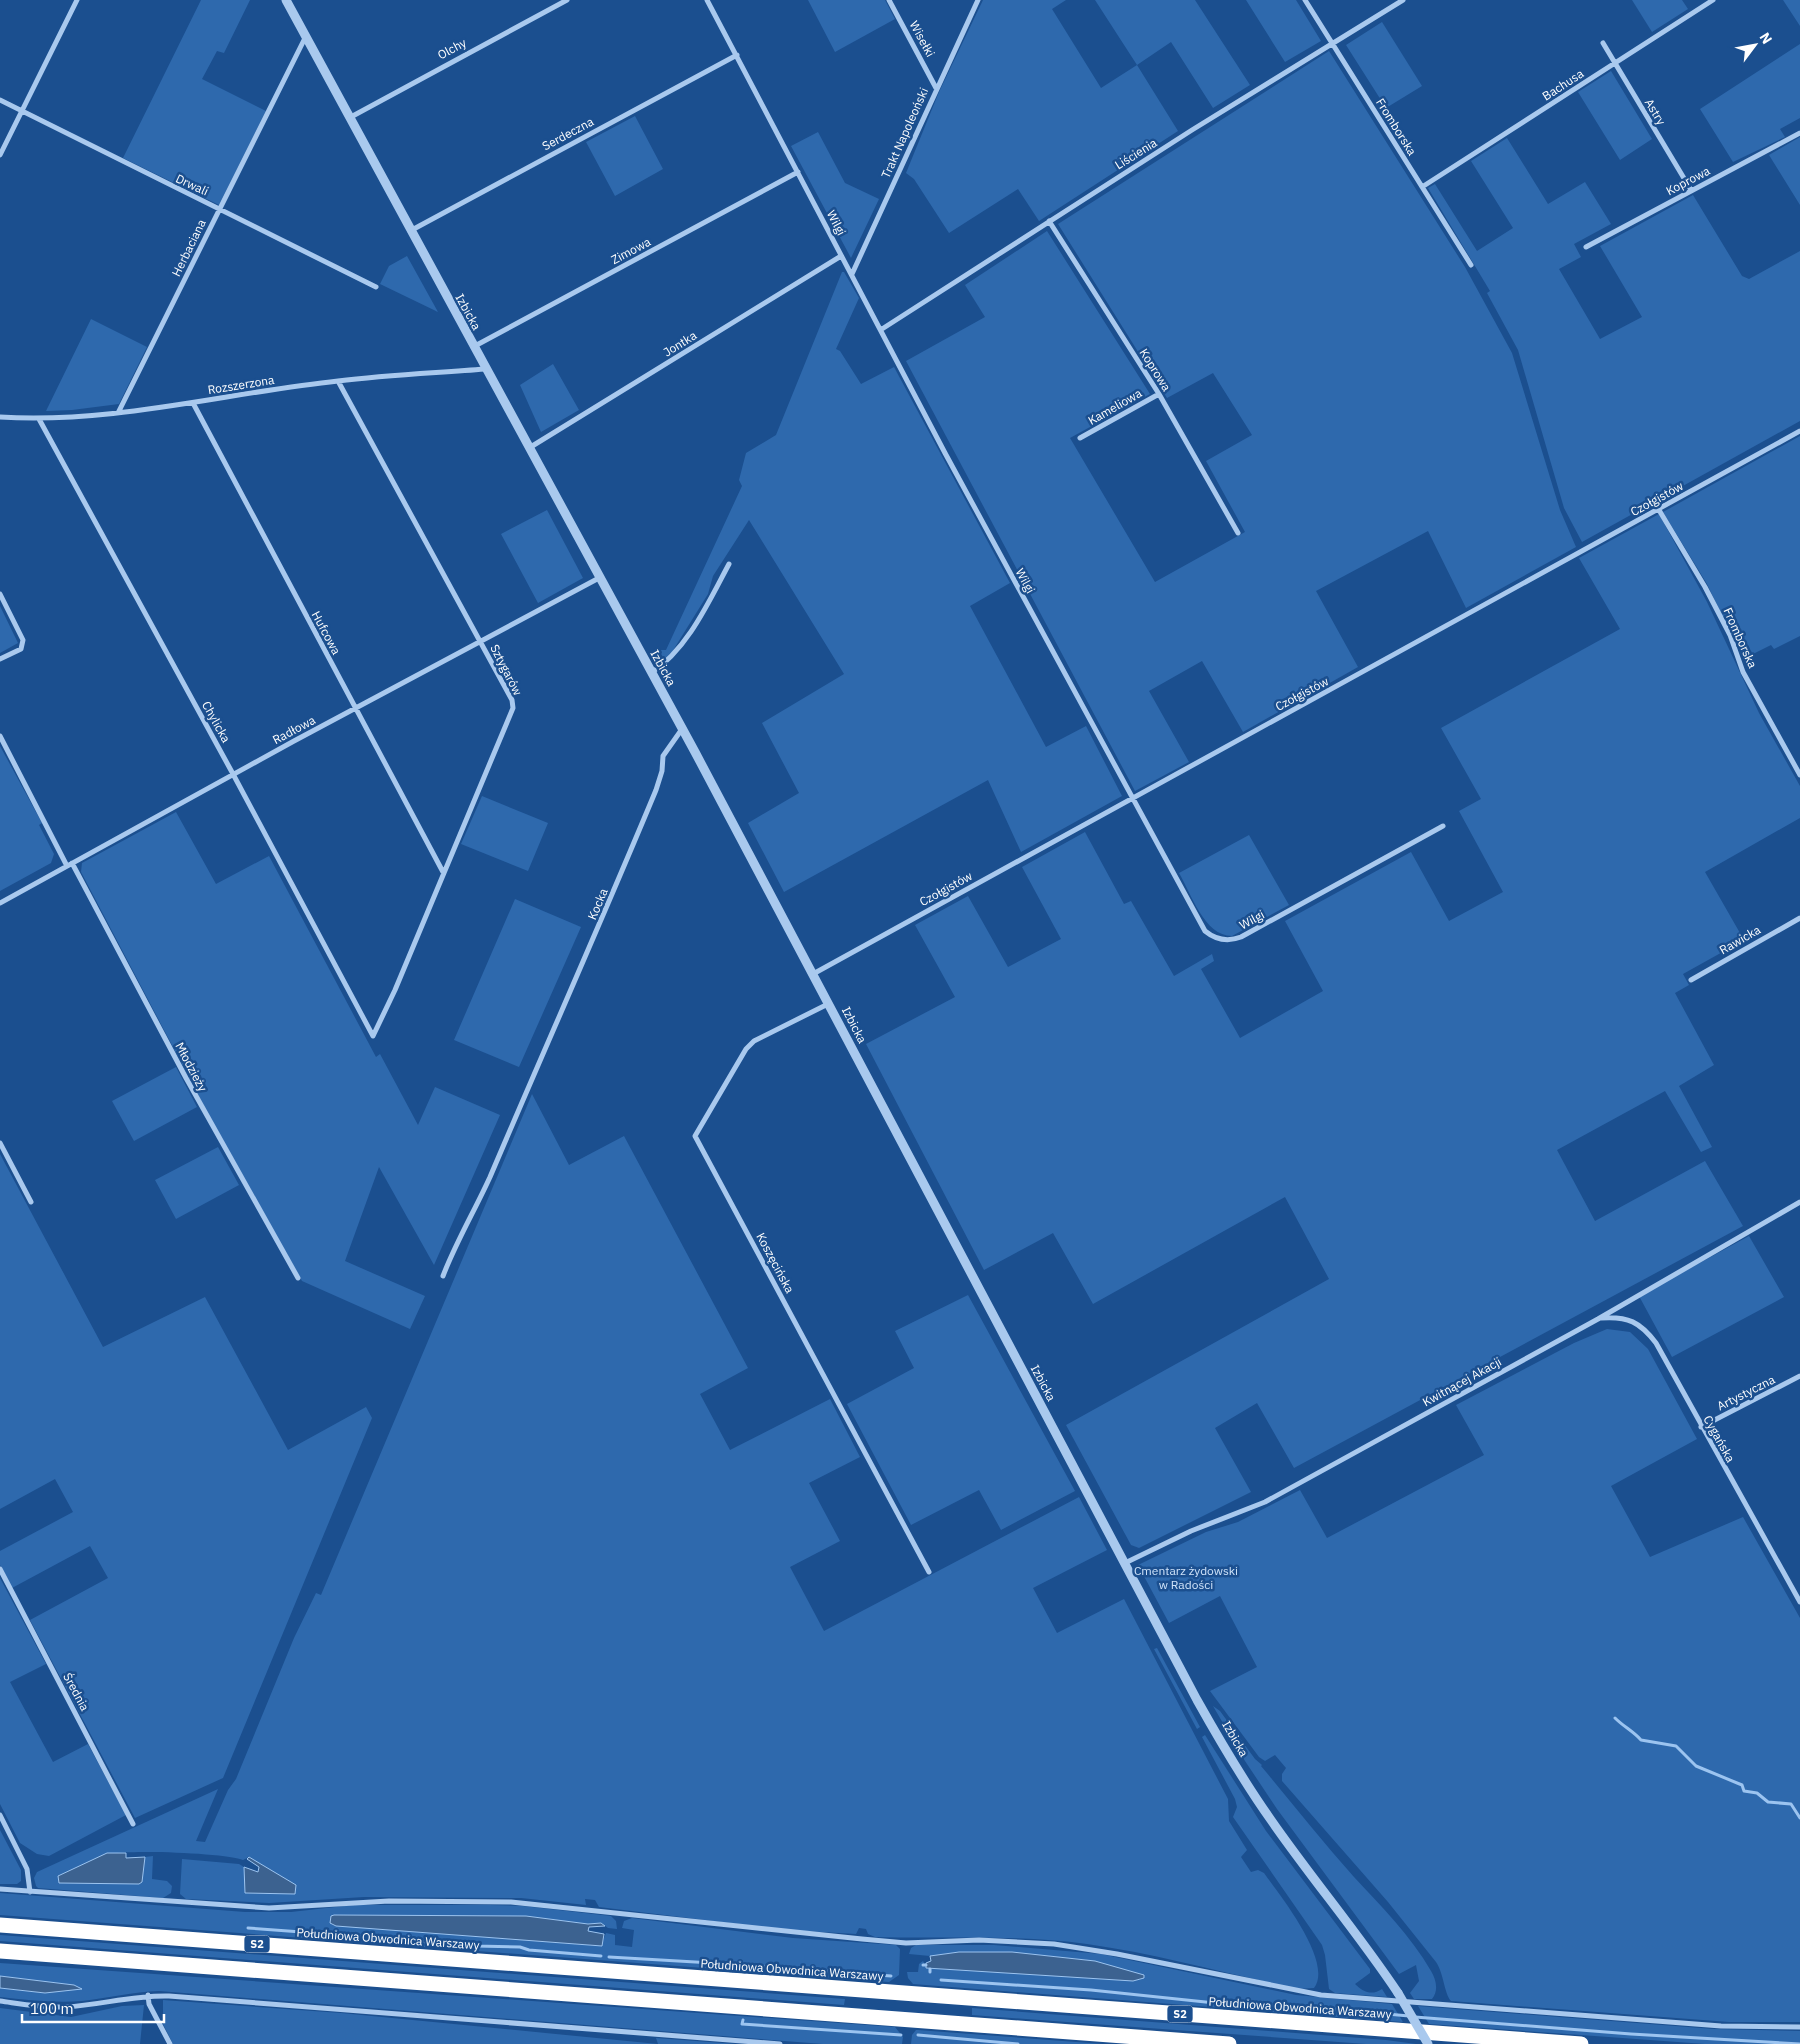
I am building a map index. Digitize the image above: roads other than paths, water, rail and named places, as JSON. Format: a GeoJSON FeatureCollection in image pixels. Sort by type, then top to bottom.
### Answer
{"type":"FeatureCollection","features":[{"type":"Feature","properties":{"kind":"highway","name":"Południowa Obwodnica Warszawy"},"geometry":{"type":"LineString","coordinates":[[0,1925],[1582,2044]]}},
{"type":"Feature","properties":{"kind":"highway","name":"S2"},"geometry":{"type":"LineString","coordinates":[[0,1951],[1229,2044]]}},
{"type":"Feature","properties":{"kind":"street"},"geometry":{"type":"LineString","coordinates":[[0,156],[77,0]]}},
{"type":"Feature","properties":{"kind":"street","name":"Izbicka"},"geometry":{"type":"LineString","coordinates":[[286,0],[409,231],[682,729],[1232,1761],[1270,1819],[1363,1941],[1398,1993],[1428,2044]]}},
{"type":"Feature","properties":{"kind":"street","name":"Olchy"},"geometry":{"type":"LineString","coordinates":[[348,118],[567,0]]}},
{"type":"Feature","properties":{"kind":"street","name":"Wilgi"},"geometry":{"type":"LineString","coordinates":[[707,0],[841,256],[882,329],[945,453],[1131,797],[1206,930],[1215,938],[1227,940],[1242,937],[1316,898],[1443,826]]}},
{"type":"Feature","properties":{"kind":"street","name":"Wisełki"},"geometry":{"type":"LineString","coordinates":[[889,0],[936,88]]}},
{"type":"Feature","properties":{"kind":"street","name":"Trakt Napoleoński"},"geometry":{"type":"LineString","coordinates":[[852,274],[978,0]]}},
{"type":"Feature","properties":{"kind":"street","name":"Fromborska"},"geometry":{"type":"LineString","coordinates":[[1305,0],[1471,265]]}},
{"type":"Feature","properties":{"kind":"street","name":"Liścienia"},"geometry":{"type":"LineString","coordinates":[[882,329],[1049,221],[1403,0]]}},
{"type":"Feature","properties":{"kind":"street","name":"Bachusa"},"geometry":{"type":"LineString","coordinates":[[1422,187],[1714,0]]}},
{"type":"Feature","properties":{"kind":"street","name":"Herbaciana"},"geometry":{"type":"LineString","coordinates":[[118,413],[305,38]]}},
{"type":"Feature","properties":{"kind":"street","name":"Astry"},"geometry":{"type":"LineString","coordinates":[[1603,43],[1691,190]]}},
{"type":"Feature","properties":{"kind":"street","name":"Serdeczna"},"geometry":{"type":"LineString","coordinates":[[409,231],[737,55]]}},
{"type":"Feature","properties":{"kind":"street","name":"Drwali"},"geometry":{"type":"LineString","coordinates":[[0,100],[376,287]]}},
{"type":"Feature","properties":{"kind":"street","name":"Koprowa"},"geometry":{"type":"LineString","coordinates":[[1586,247],[1800,133]]}},
{"type":"Feature","properties":{"kind":"street","name":"Zimowa"},"geometry":{"type":"LineString","coordinates":[[473,347],[798,172]]}},
{"type":"Feature","properties":{"kind":"street","name":"Koprowa"},"geometry":{"type":"LineString","coordinates":[[1049,221],[1159,394],[1238,533]]}},
{"type":"Feature","properties":{"kind":"street","name":"Jontka"},"geometry":{"type":"LineString","coordinates":[[529,448],[841,256]]}},
{"type":"Feature","properties":{"kind":"street","name":"Rozszerzona"},"geometry":{"type":"LineString","coordinates":[[0,417],[39,419],[118,413],[338,381],[485,369]]}},
{"type":"Feature","properties":{"kind":"street","name":"Sztygarów"},"geometry":{"type":"LineString","coordinates":[[338,381],[481,642],[512,700],[513,708],[395,990],[372,1036]]}},
{"type":"Feature","properties":{"kind":"street","name":"Kameliowa"},"geometry":{"type":"LineString","coordinates":[[1080,438],[1159,394]]}},
{"type":"Feature","properties":{"kind":"street","name":"Hufcowa"},"geometry":{"type":"LineString","coordinates":[[193,403],[443,872]]}},
{"type":"Feature","properties":{"kind":"street","name":"Chylicka"},"geometry":{"type":"LineString","coordinates":[[39,419],[233,774],[372,1036]]}},
{"type":"Feature","properties":{"kind":"street","name":"Czołgistów"},"geometry":{"type":"LineString","coordinates":[[813,974],[1131,797],[1800,431]]}},
{"type":"Feature","properties":{"kind":"street","name":"Fromborska"},"geometry":{"type":"LineString","coordinates":[[1658,510],[1705,587],[1730,635],[1743,672],[1800,775]]}},
{"type":"Feature","properties":{"kind":"street"},"geometry":{"type":"LineString","coordinates":[[651,673],[661,666],[682,644],[729,564]]}},
{"type":"Feature","properties":{"kind":"street","name":"Radłowa"},"geometry":{"type":"LineString","coordinates":[[0,903],[233,774],[599,578]]}},
{"type":"Feature","properties":{"kind":"street"},"geometry":{"type":"LineString","coordinates":[[0,594],[23,640],[20,649],[0,659]]}},
{"type":"Feature","properties":{"kind":"street","name":"Kocka"},"geometry":{"type":"LineString","coordinates":[[443,1276],[450,1256],[477,1206],[586,959],[656,790],[662,771],[663,756],[682,729]]}},
{"type":"Feature","properties":{"kind":"street","name":"Młodzieży"},"geometry":{"type":"LineString","coordinates":[[0,736],[200,1104],[298,1278]]}},
{"type":"Feature","properties":{"kind":"street","name":"Rawicka"},"geometry":{"type":"LineString","coordinates":[[1691,980],[1800,918]]}},
{"type":"Feature","properties":{"kind":"street","name":"Koszęcińska"},"geometry":{"type":"LineString","coordinates":[[828,1004],[754,1041],[746,1049],[695,1136],[929,1572]]}},
{"type":"Feature","properties":{"kind":"street"},"geometry":{"type":"LineString","coordinates":[[0,1143],[31,1202]]}},
{"type":"Feature","properties":{"kind":"street","name":"Kwitnącej Akacji"},"geometry":{"type":"LineString","coordinates":[[1125,1563],[1191,1531],[1265,1502],[1598,1319],[1800,1202]]}},
{"type":"Feature","properties":{"kind":"street","name":"Cygańska"},"geometry":{"type":"LineString","coordinates":[[1598,1319],[1617,1317],[1631,1321],[1645,1329],[1656,1343],[1800,1602]]}},
{"type":"Feature","properties":{"kind":"street","name":"Artystyczna"},"geometry":{"type":"LineString","coordinates":[[1701,1427],[1800,1376]]}},
{"type":"Feature","properties":{"kind":"street","name":"Średnia"},"geometry":{"type":"LineString","coordinates":[[0,1569],[134,1824]]}},
{"type":"Feature","properties":{"kind":"street"},"geometry":{"type":"LineString","coordinates":[[0,1815],[27,1869],[30,1892]]}},
{"type":"Feature","properties":{"kind":"street"},"geometry":{"type":"LineString","coordinates":[[0,1889],[269,1908],[389,1901],[511,1902],[906,1943],[979,1940],[1054,1944],[1117,1954],[1322,1995],[1721,2026],[1800,2027]]}},
{"type":"Feature","properties":{"kind":"street"},"geometry":{"type":"LineString","coordinates":[[148,1995],[149,2004],[170,2044]]}},
{"type":"Feature","properties":{"kind":"street"},"geometry":{"type":"LineString","coordinates":[[0,2001],[40,2007],[66,2007],[148,1995],[780,2044]]}},
{"type":"Feature","properties":{"kind":"waterway"},"geometry":{"type":"LineString","coordinates":[[1615,1718],[1641,1740],[1676,1746],[1696,1766],[1742,1785],[1744,1791],[1757,1793],[1768,1802],[1791,1804],[1800,1818]]}},
{"type":"Feature","properties":{"kind":"waterway"},"geometry":{"type":"LineString","coordinates":[[248,1928],[315,1933],[315,1931]]}},
{"type":"Feature","properties":{"kind":"waterway"},"geometry":{"type":"LineString","coordinates":[[315,1933],[475,1946],[520,1947],[529,1950],[601,1956]]}},
{"type":"Feature","properties":{"kind":"waterway"},"geometry":{"type":"LineString","coordinates":[[609,1957],[747,1965],[747,1969]]}},
{"type":"Feature","properties":{"kind":"waterway"},"geometry":{"type":"LineString","coordinates":[[747,1965],[891,1976]]}},
{"type":"Feature","properties":{"kind":"waterway"},"geometry":{"type":"LineString","coordinates":[[941,1980],[1091,1990],[1215,2003],[1332,2009],[1409,2016]]}},
{"type":"Feature","properties":{"kind":"waterway"},"geometry":{"type":"LineString","coordinates":[[1415,2017],[1631,2034],[1800,2044]]}},
{"type":"Feature","properties":{"kind":"waterway"},"geometry":{"type":"LineString","coordinates":[[743,2020],[742,2024],[901,2035]]}},
{"type":"Feature","properties":{"kind":"waterway"},"geometry":{"type":"LineString","coordinates":[[918,2035],[1018,2044]]}},
{"type":"Feature","properties":{"kind":"park label","name":"Cmentarz żydowski w Radości"},"geometry":{"type":"Point","coordinates":[1186,1578]}}]}
